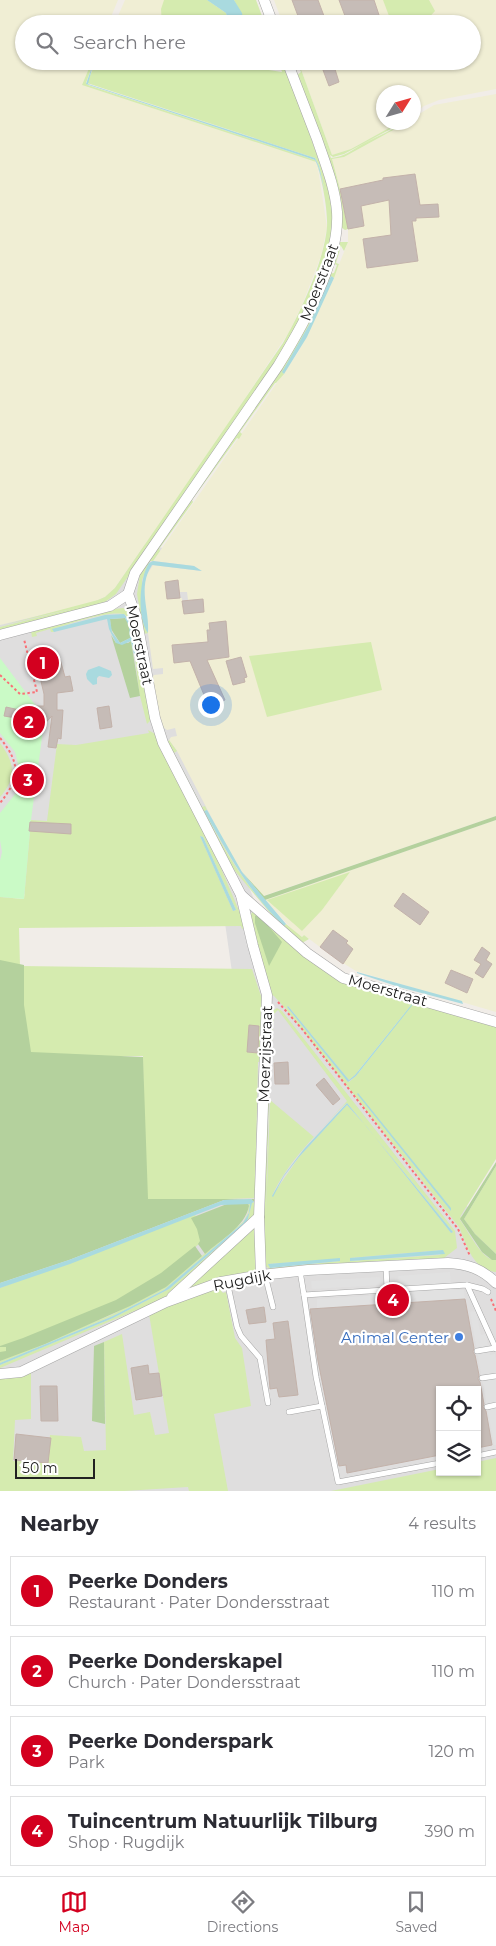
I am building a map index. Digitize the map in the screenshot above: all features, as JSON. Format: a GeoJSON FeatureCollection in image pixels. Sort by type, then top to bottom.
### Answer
{"type":"FeatureCollection","features":[{"type":"Feature","properties":{"kind":"street"},"geometry":{"type":"LineString","coordinates":[[264,0],[270,15]]}},
{"type":"Feature","properties":{"kind":"street","name":"Moerstraat"},"geometry":{"type":"LineString","coordinates":[[290,70],[331,179],[337,212],[337,228],[333,250],[319,288],[295,338],[139,567],[128,594],[136,616],[154,710],[163,743],[241,895],[307,953],[344,978],[496,1022]]}},
{"type":"Feature","properties":{"kind":"street"},"geometry":{"type":"LineString","coordinates":[[0,635],[110,606],[128,594]]}},
{"type":"Feature","properties":{"kind":"street","name":"Moerzijstraat"},"geometry":{"type":"LineString","coordinates":[[241,895],[252,946],[267,995],[259,1217],[263,1275]]}},
{"type":"Feature","properties":{"kind":"street"},"geometry":{"type":"LineString","coordinates":[[166,1302],[259,1217]]}},
{"type":"Feature","properties":{"kind":"street","name":"Rugdijk"},"geometry":{"type":"LineString","coordinates":[[0,1374],[21,1372],[166,1302],[227,1281],[300,1270],[463,1263],[477,1268],[496,1282]]}},
{"type":"Feature","properties":{"kind":"lane"},"geometry":{"type":"LineString","coordinates":[[386,1265],[387,1289]]}},
{"type":"Feature","properties":{"kind":"lane"},"geometry":{"type":"LineString","coordinates":[[300,1270],[316,1377],[338,1482],[436,1464]]}},
{"type":"Feature","properties":{"kind":"lane"},"geometry":{"type":"LineString","coordinates":[[263,1275],[273,1307]]}},
{"type":"Feature","properties":{"kind":"lane"},"geometry":{"type":"LineString","coordinates":[[227,1281],[237,1327],[241,1336],[260,1358],[268,1403]]}},
{"type":"Feature","properties":{"kind":"lane"},"geometry":{"type":"LineString","coordinates":[[304,1295],[467,1285],[483,1288],[488,1292]]}},
{"type":"Feature","properties":{"kind":"lane"},"geometry":{"type":"LineString","coordinates":[[467,1285],[496,1348],[477,1351]]}},
{"type":"Feature","properties":{"kind":"lane"},"geometry":{"type":"LineString","coordinates":[[482,1378],[496,1376]]}},
{"type":"Feature","properties":{"kind":"lane"},"geometry":{"type":"LineString","coordinates":[[487,1407],[496,1405]]}},
{"type":"Feature","properties":{"kind":"lane"},"geometry":{"type":"LineString","coordinates":[[289,1412],[322,1406]]}},
{"type":"Feature","properties":{"kind":"lane"},"geometry":{"type":"LineString","coordinates":[[481,1455],[496,1452]]}},
{"type":"Feature","properties":{"kind":"path"},"geometry":{"type":"LineString","coordinates":[[0,675],[20,694],[37,692],[22,630]]}},
{"type":"Feature","properties":{"kind":"path"},"geometry":{"type":"LineString","coordinates":[[0,738],[11,753],[16,775],[12,788],[0,803]]}},
{"type":"Feature","properties":{"kind":"path"},"geometry":{"type":"LineString","coordinates":[[267,995],[279,1003],[298,1023],[458,1229],[477,1268]]}},
{"type":"Feature","properties":{"kind":"path"},"geometry":{"type":"LineString","coordinates":[[488,1292],[496,1311]]}},
{"type":"Feature","properties":{"kind":"shaded area"},"geometry":{"type":"Polygon","coordinates":[[[0,0],[118,0],[112,15],[15,15],[15,70],[88,70],[82,85],[316,162],[327,227],[321,256],[302,305],[289,332],[115,588],[105,597],[91,603],[0,625],[0,0]]]}},
{"type":"Feature","properties":{"kind":"shaded area"},"geometry":{"type":"Polygon","coordinates":[[[125,0],[255,0],[261,15],[118,15],[125,0]]]}},
{"type":"Feature","properties":{"kind":"shaded area"},"geometry":{"type":"Polygon","coordinates":[[[274,0],[292,0],[298,15],[280,15],[274,0]]]}},
{"type":"Feature","properties":{"kind":"shaded area"},"geometry":{"type":"Polygon","coordinates":[[[318,0],[496,0],[496,89],[439,100],[421,108],[421,85],[376,85],[376,130],[385,130],[351,149],[332,155],[301,70],[481,70],[481,15],[379,15],[376,7],[355,15],[312,15],[318,0]]]}},
{"type":"Feature","properties":{"kind":"shaded area"},"geometry":{"type":"Polygon","coordinates":[[[496,94],[496,816],[263,896],[242,872],[232,857],[177,751],[169,740],[171,737],[177,736],[175,728],[167,730],[163,727],[158,712],[152,678],[154,675],[163,674],[163,668],[153,669],[144,604],[146,576],[153,565],[201,571],[194,566],[153,561],[299,351],[334,277],[348,242],[348,229],[364,226],[361,206],[384,201],[354,186],[340,189],[332,159],[344,157],[393,130],[421,130],[421,113],[434,105],[496,94]],[[415,174],[383,178],[386,196],[418,191],[415,174]],[[438,204],[390,210],[416,218],[438,217],[438,204]],[[414,233],[363,239],[367,268],[418,261],[414,233]],[[178,581],[166,582],[167,599],[182,598],[184,614],[204,611],[203,599],[188,600],[187,592],[179,592],[178,581]],[[225,621],[209,623],[210,630],[207,630],[208,640],[211,641],[172,646],[174,663],[213,659],[213,656],[229,654],[225,621]],[[241,657],[226,661],[233,685],[245,682],[244,678],[247,677],[241,657]]]}},
{"type":"Feature","properties":{"kind":"shaded area"},"geometry":{"type":"Polygon","coordinates":[[[139,542],[249,570],[270,724],[191,743],[288,984],[496,1242],[496,1459],[481,1462],[481,1386],[436,1386],[436,1472],[351,1491],[0,1491],[0,1274],[232,972],[225,923],[83,873],[0,903],[0,614],[139,542]]]}},
{"type":"Feature","properties":{"kind":"shaded area"},"geometry":{"type":"Polygon","coordinates":[[[496,820],[496,1012],[356,971],[343,963],[353,949],[346,943],[348,941],[333,930],[320,947],[291,928],[265,900],[496,820]],[[404,893],[394,906],[419,925],[429,912],[404,893]],[[451,970],[445,983],[467,993],[472,979],[451,970]]]}},
{"type":"Feature","properties":{"kind":"shaded area"},"geometry":{"type":"Polygon","coordinates":[[[450,1272],[451,1290],[464,1290],[465,1299],[417,1302],[416,1298],[401,1301],[398,1276],[450,1272]]]}},
{"type":"Feature","properties":{"kind":"shaded area"},"geometry":{"type":"Polygon","coordinates":[[[380,1277],[381,1285],[312,1289],[311,1281],[380,1277]]]}},
{"type":"Feature","properties":{"kind":"shaded area"},"geometry":{"type":"Polygon","coordinates":[[[379,1295],[380,1302],[371,1305],[317,1308],[317,1299],[379,1295]]]}},
{"type":"Feature","properties":{"kind":"shaded area"},"geometry":{"type":"Polygon","coordinates":[[[476,1311],[481,1335],[486,1334],[490,1355],[495,1354],[496,1359],[496,1445],[494,1445],[470,1312],[476,1311]]]}},
{"type":"Feature","properties":{"kind":"green space"},"geometry":{"type":"Polygon","coordinates":[[[164,0],[207,0],[227,15],[161,15],[164,0]]]}},
{"type":"Feature","properties":{"kind":"green space"},"geometry":{"type":"Polygon","coordinates":[[[234,0],[256,0],[262,15],[242,15],[234,0]]]}},
{"type":"Feature","properties":{"kind":"green space"},"geometry":{"type":"Polygon","coordinates":[[[383,0],[429,0],[435,11],[431,15],[389,15],[383,0]]]}},
{"type":"Feature","properties":{"kind":"green space"},"geometry":{"type":"Polygon","coordinates":[[[88,70],[91,70],[86,83],[88,85],[315,160],[316,162],[82,85],[88,70]]]}},
{"type":"Feature","properties":{"kind":"green space"},"geometry":{"type":"Polygon","coordinates":[[[92,70],[269,70],[282,72],[281,70],[287,70],[332,198],[333,234],[317,285],[286,347],[116,594],[105,602],[0,630],[0,627],[88,605],[0,626],[98,600],[105,597],[115,588],[283,343],[297,317],[321,256],[327,227],[327,212],[316,162],[325,192],[319,166],[315,158],[87,83],[92,70]]]}},
{"type":"Feature","properties":{"kind":"green space"},"geometry":{"type":"Polygon","coordinates":[[[301,70],[332,155],[351,149],[385,130],[389,130],[344,154],[333,157],[330,155],[319,126],[331,158],[344,155],[393,130],[344,157],[332,159],[348,229],[345,230],[341,227],[297,75],[301,70]]]}},
{"type":"Feature","properties":{"kind":"green space"},"geometry":{"type":"Polygon","coordinates":[[[339,242],[348,242],[344,251],[341,246],[336,263],[339,264],[334,278],[331,276],[284,374],[275,383],[240,432],[242,434],[239,439],[237,438],[192,500],[193,502],[159,549],[160,551],[153,561],[150,561],[142,580],[148,633],[144,634],[137,594],[140,574],[254,407],[328,274],[334,273],[337,265],[332,263],[339,242]]]}},
{"type":"Feature","properties":{"kind":"green space"},"geometry":{"type":"Polygon","coordinates":[[[123,608],[131,611],[151,720],[147,724],[139,692],[131,623],[126,615],[107,614],[98,616],[53,629],[54,632],[51,632],[50,629],[36,633],[37,636],[32,637],[31,631],[123,608]]]}},
{"type":"Feature","properties":{"kind":"green space"},"geometry":{"type":"Polygon","coordinates":[[[125,618],[130,626],[130,638],[120,643],[111,629],[110,619],[125,618]]]}},
{"type":"Feature","properties":{"kind":"green space"},"geometry":{"type":"Polygon","coordinates":[[[111,635],[116,643],[128,643],[131,641],[140,696],[130,698],[111,635]]]}},
{"type":"Feature","properties":{"kind":"green space"},"geometry":{"type":"Polygon","coordinates":[[[371,642],[382,690],[267,717],[249,656],[371,642]]]}},
{"type":"Feature","properties":{"kind":"green space"},"geometry":{"type":"Polygon","coordinates":[[[0,658],[45,715],[31,820],[24,899],[0,897],[0,861],[2,852],[0,813],[16,793],[21,776],[15,752],[0,733],[0,658]]]}},
{"type":"Feature","properties":{"kind":"green space"},"geometry":{"type":"Polygon","coordinates":[[[148,730],[157,735],[220,866],[243,920],[262,989],[265,1010],[258,1203],[254,1215],[246,1226],[165,1298],[0,1368],[0,1365],[113,1318],[169,1289],[247,1222],[252,1203],[247,1218],[243,1223],[164,1290],[113,1316],[0,1363],[0,1361],[111,1315],[162,1289],[244,1221],[248,1213],[249,1204],[254,1202],[255,1198],[144,1202],[143,1056],[23,1056],[20,966],[0,962],[0,897],[24,899],[31,820],[47,821],[57,744],[76,745],[149,733],[148,730]],[[200,836],[233,911],[236,910],[203,837],[200,836]],[[241,926],[19,928],[20,966],[252,969],[263,1002],[244,928],[242,929],[241,926]],[[258,1062],[255,1197],[258,1199],[261,1062],[258,1062]]]}},
{"type":"Feature","properties":{"kind":"green space"},"geometry":{"type":"Polygon","coordinates":[[[169,740],[177,751],[174,753],[202,807],[205,806],[207,810],[205,811],[213,827],[239,872],[260,900],[284,925],[286,924],[302,937],[304,935],[309,939],[302,943],[275,919],[230,865],[167,743],[169,740]]]}},
{"type":"Feature","properties":{"kind":"green space"},"geometry":{"type":"Polygon","coordinates":[[[0,743],[9,757],[12,770],[9,783],[0,797],[0,743]]]}},
{"type":"Feature","properties":{"kind":"green space"},"geometry":{"type":"Polygon","coordinates":[[[496,816],[496,820],[265,900],[242,872],[264,896],[496,816]]]}},
{"type":"Feature","properties":{"kind":"green space"},"geometry":{"type":"Polygon","coordinates":[[[350,872],[322,910],[302,931],[267,900],[350,872]]]}},
{"type":"Feature","properties":{"kind":"green space"},"geometry":{"type":"Polygon","coordinates":[[[254,910],[326,968],[496,1026],[496,1159],[460,1217],[463,1216],[496,1161],[463,1217],[460,1220],[486,1256],[496,1260],[496,1272],[482,1267],[476,1262],[468,1249],[459,1227],[285,1008],[270,994],[251,924],[251,914],[254,910]],[[412,1004],[349,1080],[288,1006],[349,1082],[356,1076],[412,1004]]]}},
{"type":"Feature","properties":{"kind":"green space"},"geometry":{"type":"Polygon","coordinates":[[[258,914],[282,942],[269,966],[255,923],[255,916],[258,914]]]}},
{"type":"Feature","properties":{"kind":"green space"},"geometry":{"type":"Polygon","coordinates":[[[0,960],[24,965],[24,1005],[31,1052],[143,1057],[148,1199],[251,1199],[224,1200],[69,1260],[0,1283],[0,960]]]}},
{"type":"Feature","properties":{"kind":"green space"},"geometry":{"type":"Polygon","coordinates":[[[277,1008],[282,1011],[455,1231],[457,1248],[444,1258],[341,1263],[272,1270],[265,1266],[263,1211],[268,1067],[271,1066],[266,1218],[270,1100],[314,1137],[286,1171],[272,1196],[299,1157],[347,1105],[364,1124],[347,1103],[323,1127],[347,1101],[278,1010],[274,1014],[271,1056],[269,1056],[271,1012],[277,1008]],[[375,1137],[451,1233],[453,1232],[375,1137]],[[443,1250],[350,1258],[350,1261],[440,1255],[443,1250]],[[340,1259],[268,1264],[271,1268],[340,1261],[340,1259]]]}},
{"type":"Feature","properties":{"kind":"green space"},"geometry":{"type":"Polygon","coordinates":[[[496,1162],[496,1166],[464,1219],[475,1234],[496,1254],[496,1260],[492,1260],[482,1252],[460,1219],[496,1162]]]}},
{"type":"Feature","properties":{"kind":"green space"},"geometry":{"type":"Polygon","coordinates":[[[496,1166],[496,1254],[475,1234],[464,1219],[496,1166]]]}},
{"type":"Feature","properties":{"kind":"green space"},"geometry":{"type":"Polygon","coordinates":[[[248,1203],[247,1214],[243,1220],[231,1233],[205,1254],[198,1244],[200,1241],[197,1229],[191,1218],[227,1204],[248,1203]]]}},
{"type":"Feature","properties":{"kind":"green space"},"geometry":{"type":"Polygon","coordinates":[[[195,1214],[202,1241],[160,1280],[22,1346],[0,1354],[0,1288],[195,1214]]]}},
{"type":"Feature","properties":{"kind":"green space"},"geometry":{"type":"Polygon","coordinates":[[[256,1225],[256,1272],[208,1282],[185,1290],[256,1225]]]}},
{"type":"Feature","properties":{"kind":"green space"},"geometry":{"type":"Polygon","coordinates":[[[195,1246],[202,1256],[166,1287],[130,1306],[45,1344],[0,1361],[0,1352],[6,1351],[6,1347],[0,1346],[116,1300],[161,1273],[195,1246]]]}},
{"type":"Feature","properties":{"kind":"green space"},"geometry":{"type":"Polygon","coordinates":[[[219,1288],[223,1293],[226,1292],[235,1338],[242,1348],[251,1406],[214,1414],[228,1491],[189,1491],[188,1487],[124,1491],[0,1491],[0,1377],[25,1368],[31,1373],[31,1419],[15,1420],[13,1461],[48,1462],[50,1435],[81,1437],[84,1451],[106,1450],[104,1342],[122,1334],[134,1415],[150,1412],[155,1435],[169,1433],[149,1314],[189,1297],[219,1288]]]}},
{"type":"Feature","properties":{"kind":"green space"},"geometry":{"type":"Polygon","coordinates":[[[104,1342],[105,1424],[92,1421],[94,1346],[104,1342]]]}},
{"type":"Feature","properties":{"kind":"green space"},"geometry":{"type":"Polygon","coordinates":[[[496,1458],[496,1491],[331,1491],[436,1470],[436,1476],[481,1476],[481,1461],[496,1458]]]}},
{"type":"Feature","properties":{"kind":"water"},"geometry":{"type":"Polygon","coordinates":[[[207,0],[234,0],[242,15],[227,15],[207,0]]]}},
{"type":"Feature","properties":{"kind":"water"},"geometry":{"type":"Polygon","coordinates":[[[92,70],[88,84],[315,158],[319,166],[325,192],[315,160],[86,84],[92,70]]]}},
{"type":"Feature","properties":{"kind":"water"},"geometry":{"type":"Polygon","coordinates":[[[331,276],[334,278],[307,337],[284,374],[282,372],[309,325],[331,276]]]}},
{"type":"Feature","properties":{"kind":"water"},"geometry":{"type":"Polygon","coordinates":[[[153,561],[194,566],[202,571],[152,565],[145,582],[148,633],[142,618],[141,588],[149,563],[153,561]]]}},
{"type":"Feature","properties":{"kind":"water"},"geometry":{"type":"Polygon","coordinates":[[[124,614],[131,623],[136,654],[134,654],[131,641],[122,645],[116,643],[109,629],[107,619],[54,632],[52,629],[105,615],[124,614]],[[125,618],[110,619],[112,632],[120,643],[130,638],[129,626],[125,618]]]}},
{"type":"Feature","properties":{"kind":"water"},"geometry":{"type":"Polygon","coordinates":[[[99,666],[111,671],[112,675],[109,678],[99,676],[97,684],[93,685],[87,679],[86,674],[88,670],[99,666]]]}},
{"type":"Feature","properties":{"kind":"water"},"geometry":{"type":"Polygon","coordinates":[[[207,810],[242,872],[286,924],[284,926],[249,886],[221,842],[204,811],[207,810]]]}},
{"type":"Feature","properties":{"kind":"water"},"geometry":{"type":"Polygon","coordinates":[[[200,836],[203,837],[236,910],[233,911],[200,836]]]}},
{"type":"Feature","properties":{"kind":"water"},"geometry":{"type":"Polygon","coordinates":[[[357,972],[462,1001],[463,1004],[399,987],[357,972]]]}},
{"type":"Feature","properties":{"kind":"water"},"geometry":{"type":"Polygon","coordinates":[[[351,983],[414,1003],[356,1076],[348,1082],[287,1007],[349,1080],[412,1004],[351,983]]]}},
{"type":"Feature","properties":{"kind":"water"},"geometry":{"type":"Polygon","coordinates":[[[357,1094],[451,1208],[451,1211],[357,1094]]]}},
{"type":"Feature","properties":{"kind":"water"},"geometry":{"type":"Polygon","coordinates":[[[347,1103],[364,1124],[347,1105],[299,1157],[284,1176],[273,1197],[284,1175],[304,1149],[347,1103]]]}},
{"type":"Feature","properties":{"kind":"water"},"geometry":{"type":"Polygon","coordinates":[[[375,1137],[453,1232],[451,1233],[375,1137]]]}},
{"type":"Feature","properties":{"kind":"water"},"geometry":{"type":"Polygon","coordinates":[[[251,1199],[254,1202],[252,1203],[247,1222],[169,1289],[113,1318],[0,1365],[0,1363],[113,1316],[164,1290],[243,1223],[249,1213],[250,1204],[221,1205],[70,1264],[0,1288],[0,1283],[69,1260],[224,1200],[251,1199]]]}},
{"type":"Feature","properties":{"kind":"water"},"geometry":{"type":"Polygon","coordinates":[[[443,1250],[445,1254],[350,1261],[350,1258],[443,1250]]]}},
{"type":"Feature","properties":{"kind":"water"},"geometry":{"type":"Polygon","coordinates":[[[340,1258],[340,1261],[270,1268],[268,1264],[340,1258]]]}},
{"type":"Feature","properties":{"kind":"building"},"geometry":{"type":"Polygon","coordinates":[[[292,0],[318,0],[324,15],[298,15],[292,0]]]}},
{"type":"Feature","properties":{"kind":"building"},"geometry":{"type":"Polygon","coordinates":[[[339,0],[374,0],[379,15],[345,15],[339,0]]]}},
{"type":"Feature","properties":{"kind":"building"},"geometry":{"type":"Polygon","coordinates":[[[323,70],[335,70],[339,82],[329,86],[323,70]]]}},
{"type":"Feature","properties":{"kind":"building"},"geometry":{"type":"Polygon","coordinates":[[[415,174],[420,205],[438,204],[439,217],[416,218],[416,221],[412,221],[418,261],[367,268],[363,239],[391,235],[389,200],[361,206],[364,226],[348,229],[340,189],[383,180],[383,178],[415,174]]]}},
{"type":"Feature","properties":{"kind":"building"},"geometry":{"type":"Polygon","coordinates":[[[178,580],[180,598],[167,599],[165,582],[178,580]]]}},
{"type":"Feature","properties":{"kind":"building"},"geometry":{"type":"Polygon","coordinates":[[[203,599],[204,612],[184,614],[182,601],[203,599]]]}},
{"type":"Feature","properties":{"kind":"building"},"geometry":{"type":"Polygon","coordinates":[[[226,621],[229,657],[207,660],[225,700],[209,707],[190,661],[174,663],[172,645],[208,642],[207,630],[210,630],[209,623],[226,621]]]}},
{"type":"Feature","properties":{"kind":"building"},"geometry":{"type":"Polygon","coordinates":[[[45,653],[47,658],[53,656],[54,661],[60,659],[65,677],[70,676],[73,691],[57,693],[57,710],[63,710],[61,739],[58,738],[56,748],[48,747],[52,716],[32,737],[26,737],[21,733],[22,719],[4,716],[6,707],[24,711],[24,706],[44,706],[44,694],[35,656],[45,653]]]}},
{"type":"Feature","properties":{"kind":"building"},"geometry":{"type":"Polygon","coordinates":[[[241,657],[247,677],[244,678],[245,682],[233,685],[226,661],[241,657]]]}},
{"type":"Feature","properties":{"kind":"building"},"geometry":{"type":"Polygon","coordinates":[[[109,706],[112,727],[100,729],[97,708],[109,706]]]}},
{"type":"Feature","properties":{"kind":"building"},"geometry":{"type":"Polygon","coordinates":[[[30,822],[71,824],[71,834],[29,831],[30,822]]]}},
{"type":"Feature","properties":{"kind":"building"},"geometry":{"type":"Polygon","coordinates":[[[403,893],[429,912],[420,925],[394,906],[403,893]]]}},
{"type":"Feature","properties":{"kind":"building"},"geometry":{"type":"Polygon","coordinates":[[[333,930],[348,941],[346,943],[353,949],[343,964],[320,947],[333,930]]]}},
{"type":"Feature","properties":{"kind":"building"},"geometry":{"type":"Polygon","coordinates":[[[482,947],[490,953],[486,960],[492,964],[483,978],[475,973],[481,964],[474,960],[482,947]]]}},
{"type":"Feature","properties":{"kind":"building"},"geometry":{"type":"Polygon","coordinates":[[[451,970],[473,979],[467,993],[445,983],[451,970]]]}},
{"type":"Feature","properties":{"kind":"building"},"geometry":{"type":"Polygon","coordinates":[[[249,1025],[259,1026],[258,1053],[247,1052],[249,1025]]]}},
{"type":"Feature","properties":{"kind":"building"},"geometry":{"type":"Polygon","coordinates":[[[288,1062],[289,1084],[275,1084],[274,1063],[288,1062]]]}},
{"type":"Feature","properties":{"kind":"building"},"geometry":{"type":"Polygon","coordinates":[[[324,1078],[340,1099],[333,1105],[316,1085],[324,1078]]]}},
{"type":"Feature","properties":{"kind":"building"},"geometry":{"type":"Polygon","coordinates":[[[465,1299],[474,1348],[473,1352],[481,1386],[436,1386],[436,1456],[347,1473],[346,1465],[339,1466],[318,1361],[310,1309],[465,1299]]]}},
{"type":"Feature","properties":{"kind":"building"},"geometry":{"type":"Polygon","coordinates":[[[264,1307],[266,1322],[249,1324],[246,1310],[264,1307]]]}},
{"type":"Feature","properties":{"kind":"building"},"geometry":{"type":"Polygon","coordinates":[[[288,1321],[298,1395],[279,1397],[277,1388],[270,1389],[266,1340],[275,1339],[273,1323],[288,1321]]]}},
{"type":"Feature","properties":{"kind":"building"},"geometry":{"type":"Polygon","coordinates":[[[148,1365],[149,1374],[159,1373],[162,1396],[136,1400],[131,1368],[148,1365]]]}},
{"type":"Feature","properties":{"kind":"building"},"geometry":{"type":"Polygon","coordinates":[[[40,1386],[57,1386],[58,1421],[41,1421],[40,1386]]]}},
{"type":"Feature","properties":{"kind":"building"},"geometry":{"type":"Polygon","coordinates":[[[481,1388],[483,1407],[486,1411],[492,1445],[481,1447],[481,1388]]]}},
{"type":"Feature","properties":{"kind":"building"},"geometry":{"type":"Polygon","coordinates":[[[16,1434],[51,1438],[48,1463],[14,1460],[16,1434]]]}},
{"type":"Feature","properties":{"kind":"place","name":"Peerke Donders"},"geometry":{"type":"Point","coordinates":[43,663]}},
{"type":"Feature","properties":{"kind":"place","name":"Peerke Donderskapel"},"geometry":{"type":"Point","coordinates":[29,722]}},
{"type":"Feature","properties":{"kind":"place","name":"Peerke Donderspark"},"geometry":{"type":"Point","coordinates":[28,780]}},
{"type":"Feature","properties":{"kind":"place","name":"Tuincentrum Natuurlijk Tilburg"},"geometry":{"type":"Point","coordinates":[393,1300]}},
{"type":"Feature","properties":{"kind":"place","name":"Animal Center"},"geometry":{"type":"Point","coordinates":[459,1337]}}]}
